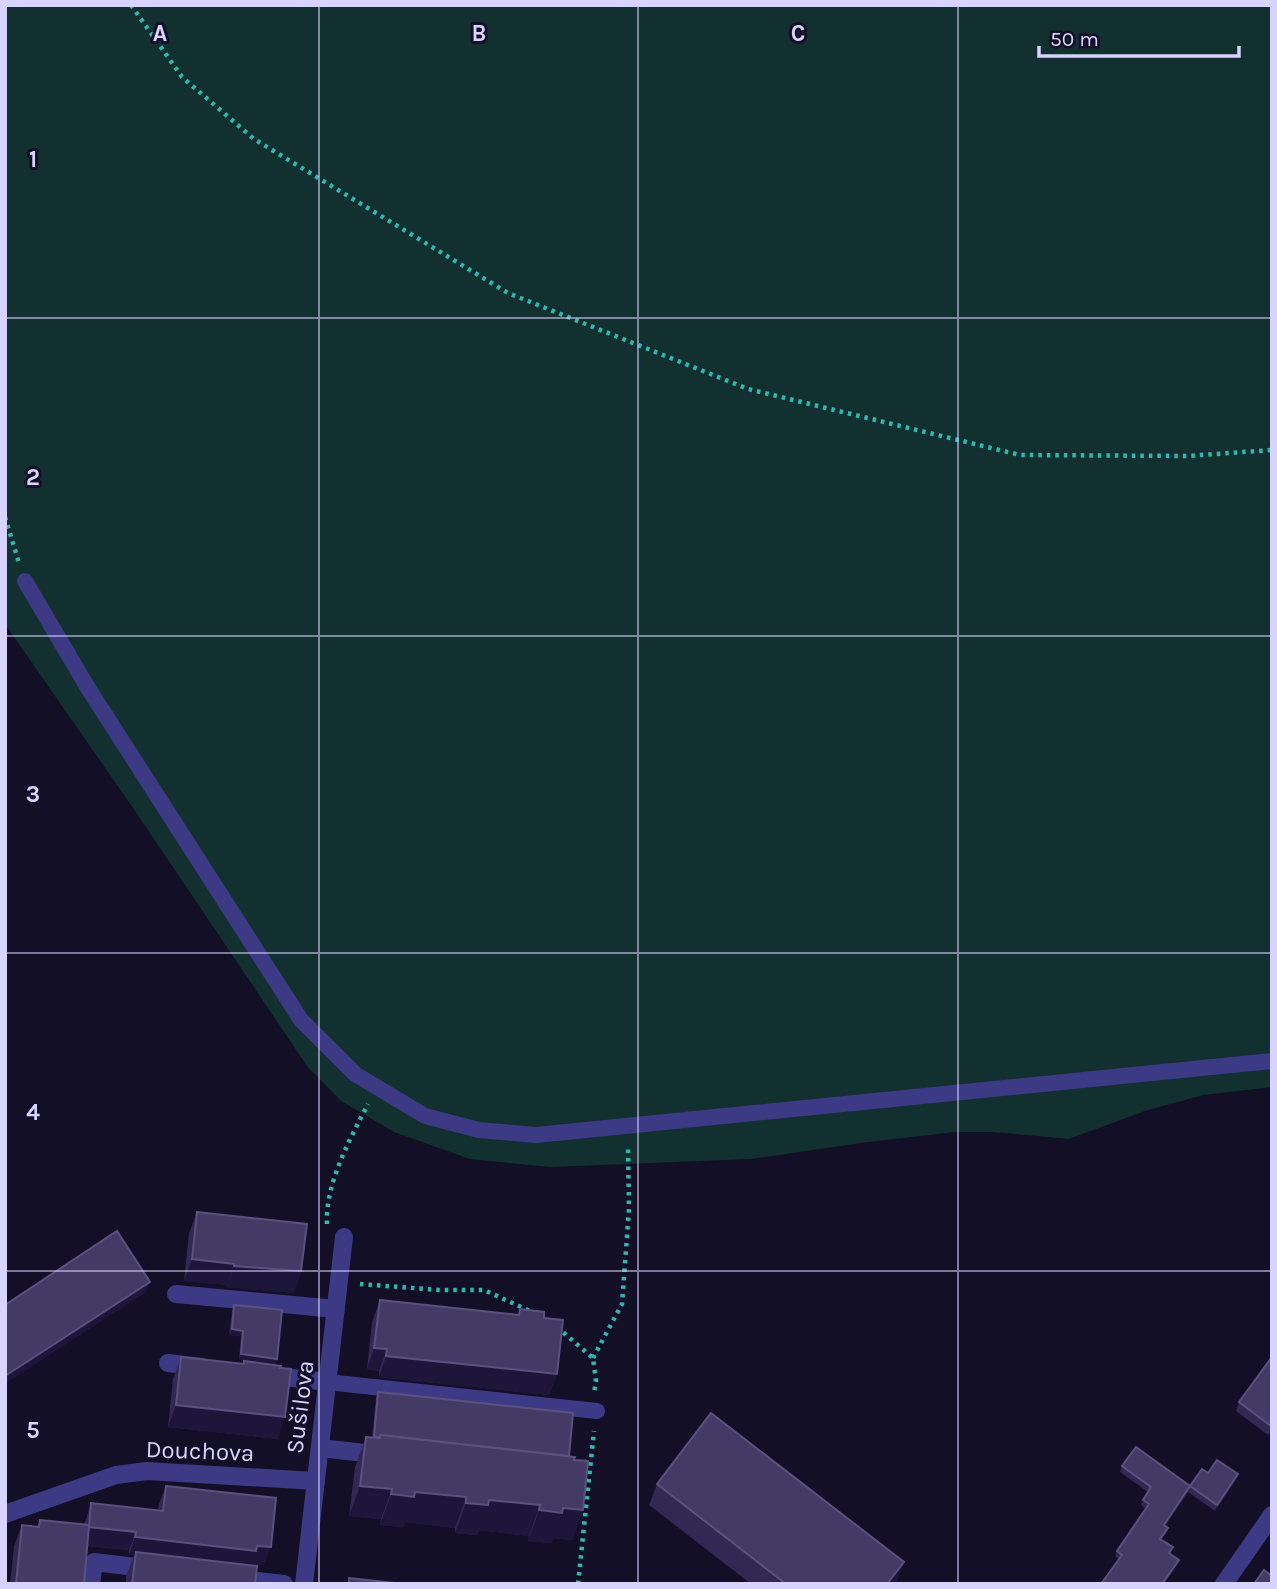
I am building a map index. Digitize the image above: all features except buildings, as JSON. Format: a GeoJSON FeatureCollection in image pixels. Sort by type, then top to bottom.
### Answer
{"type":"FeatureCollection","features":[{"type":"Feature","properties":{"kind":"street","name":"Sušilova"},"geometry":{"type":"LineString","coordinates":[[304,1584],[344,1237]]}},
{"type":"Feature","properties":{"kind":"street"},"geometry":{"type":"LineString","coordinates":[[176,1294],[336,1308]]}},
{"type":"Feature","properties":{"kind":"street"},"geometry":{"type":"LineString","coordinates":[[168,1363],[221,1369]]}},
{"type":"Feature","properties":{"kind":"street"},"geometry":{"type":"LineString","coordinates":[[247,1372],[327,1382]]}},
{"type":"Feature","properties":{"kind":"street"},"geometry":{"type":"LineString","coordinates":[[320,1448],[400,1457]]}},
{"type":"Feature","properties":{"kind":"street","name":"Douchova"},"geometry":{"type":"LineString","coordinates":[[5,1514],[116,1475],[148,1471],[316,1481]]}},
{"type":"Feature","properties":{"kind":"street"},"geometry":{"type":"LineString","coordinates":[[1224,1584],[1272,1515]]}},
{"type":"Feature","properties":{"kind":"street"},"geometry":{"type":"LineString","coordinates":[[91,1584],[94,1562],[175,1572]]}},
{"type":"Feature","properties":{"kind":"street"},"geometry":{"type":"LineString","coordinates":[[216,1576],[284,1584]]}},
{"type":"Feature","properties":{"kind":"lane"},"geometry":{"type":"LineString","coordinates":[[25,581],[88,688],[301,1020],[355,1074],[425,1116],[479,1130],[536,1135],[1272,1061]]}},
{"type":"Feature","properties":{"kind":"lane"},"geometry":{"type":"LineString","coordinates":[[327,1382],[597,1411]]}},
{"type":"Feature","properties":{"kind":"path"},"geometry":{"type":"LineString","coordinates":[[131,5],[182,77],[254,139],[508,293],[748,389],[1020,455],[1187,456],[1272,450]]}},
{"type":"Feature","properties":{"kind":"path"},"geometry":{"type":"LineString","coordinates":[[5,517],[25,581]]}},
{"type":"Feature","properties":{"kind":"path"},"geometry":{"type":"LineString","coordinates":[[344,1237],[328,1234],[326,1221],[332,1185],[348,1143],[376,1087]]}},
{"type":"Feature","properties":{"kind":"path"},"geometry":{"type":"LineString","coordinates":[[578,1584],[597,1411],[592,1399],[596,1381],[593,1358],[622,1304],[629,1209],[627,1126]]}},
{"type":"Feature","properties":{"kind":"path"},"geometry":{"type":"LineString","coordinates":[[339,1282],[439,1290],[484,1290],[538,1314]]}},
{"type":"Feature","properties":{"kind":"path"},"geometry":{"type":"LineString","coordinates":[[548,1319],[593,1358]]}},
{"type":"Feature","properties":{"kind":"green space"},"geometry":{"type":"Polygon","coordinates":[[[5,5],[1272,5],[1272,1087],[1203,1095],[1145,1111],[1069,1139],[993,1132],[955,1132],[751,1159],[550,1167],[470,1159],[394,1132],[341,1101],[307,1066],[5,624],[5,5]]]}}]}
